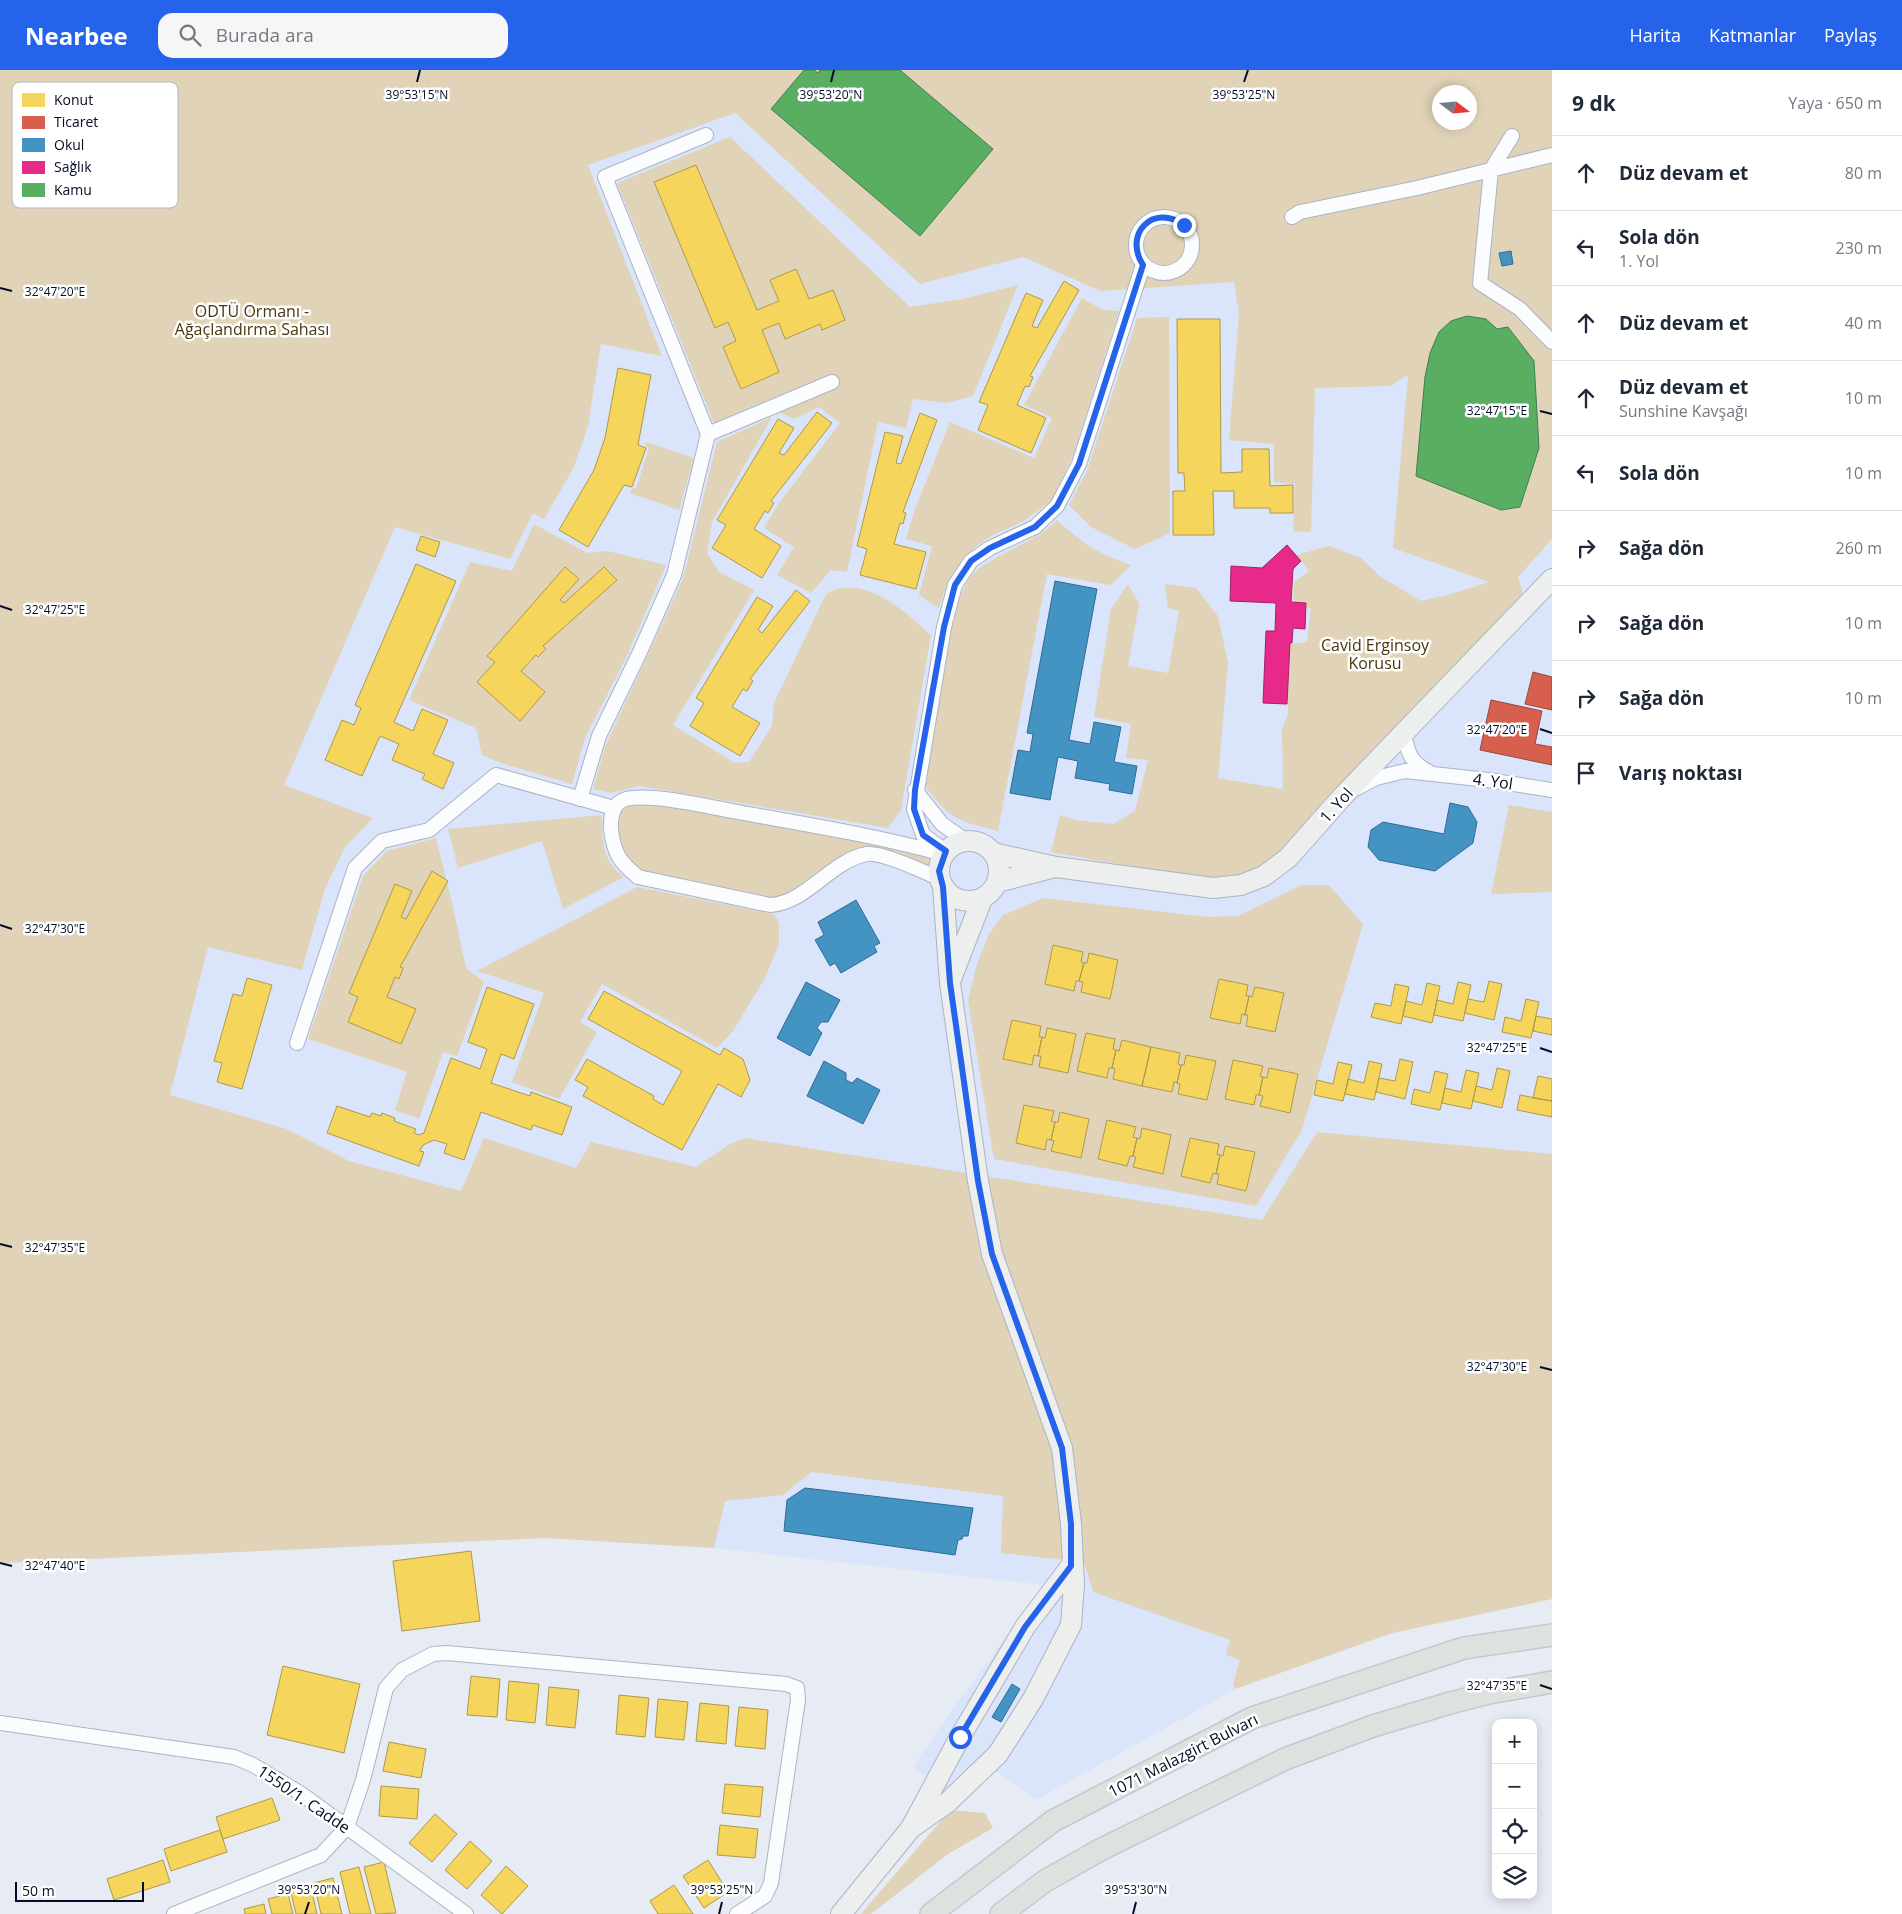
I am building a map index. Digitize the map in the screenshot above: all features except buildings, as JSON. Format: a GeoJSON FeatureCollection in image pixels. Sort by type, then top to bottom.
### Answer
{"type":"FeatureCollection","features":[{"type":"Feature","properties":{"kind":"main road","name":"1071 Malazgirt Bulvarı"},"geometry":{"type":"LineString","coordinates":[[930,1914],[1053,1821],[1252,1718],[1464,1648],[1552,1635]]}},
{"type":"Feature","properties":{"kind":"main road"},"geometry":{"type":"LineString","coordinates":[[1001,1914],[1045,1882],[1100,1850],[1285,1759],[1374,1726],[1450,1704],[1489,1693],[1552,1682]]}},
{"type":"Feature","properties":{"kind":"street"},"geometry":{"type":"LineString","coordinates":[[580,799],[599,736],[639,654],[674,575],[708,434],[605,177],[706,135]]}},
{"type":"Feature","properties":{"kind":"street"},"geometry":{"type":"LineString","coordinates":[[1512,136],[1492,170],[1480,283],[1520,309],[1552,342]]}},
{"type":"Feature","properties":{"kind":"street"},"geometry":{"type":"LineString","coordinates":[[1292,217],[1300,212],[1552,155]]}},
{"type":"Feature","properties":{"kind":"street"},"geometry":{"type":"LineString","coordinates":[[945,853],[923,835],[914,809],[915,790],[944,627],[955,585],[971,561],[990,548],[1035,527],[1057,506],[1079,464],[1143,265],[1136,247],[1141,228],[1148,221],[1162,217],[1177,219],[1190,232],[1192,250],[1184,266],[1168,274],[1159,274],[1143,265]]}},
{"type":"Feature","properties":{"kind":"street"},"geometry":{"type":"LineString","coordinates":[[708,434],[832,382]]}},
{"type":"Feature","properties":{"kind":"street","name":"1. Yol"},"geometry":{"type":"LineString","coordinates":[[993,852],[1056,867],[1213,888],[1241,885],[1264,876],[1288,858],[1343,796],[1552,578]]}},
{"type":"Feature","properties":{"kind":"street","name":"4. Yol"},"geometry":{"type":"LineString","coordinates":[[1404,733],[1407,750],[1416,765],[1434,774]]}},
{"type":"Feature","properties":{"kind":"street","name":"4. Yol"},"geometry":{"type":"LineString","coordinates":[[1343,796],[1376,778],[1404,771],[1488,780],[1552,790]]}},
{"type":"Feature","properties":{"kind":"street"},"geometry":{"type":"LineString","coordinates":[[297,1043],[355,868],[382,841],[429,830],[496,775],[614,808]]}},
{"type":"Feature","properties":{"kind":"street"},"geometry":{"type":"LineString","coordinates":[[915,790],[942,824],[966,841]]}},
{"type":"Feature","properties":{"kind":"street"},"geometry":{"type":"LineString","coordinates":[[911,1828],[948,1802],[998,1754],[1033,1699],[1071,1625],[1074,1584],[1071,1566],[1071,1524],[1062,1448],[992,1254],[978,1181],[950,983],[941,883],[939,871],[945,853],[957,843],[966,841],[976,842],[993,852],[998,862],[1000,872],[998,882],[989,895],[974,902],[956,899],[941,883],[896,860],[868,854],[843,864],[784,904],[770,905],[638,877],[622,864],[618,857],[610,823],[614,808],[624,799],[641,797],[693,804],[885,838],[945,853]]}},
{"type":"Feature","properties":{"kind":"street"},"geometry":{"type":"LineString","coordinates":[[998,882],[1056,867]]}},
{"type":"Feature","properties":{"kind":"street"},"geometry":{"type":"LineString","coordinates":[[950,983],[982,899]]}},
{"type":"Feature","properties":{"kind":"street"},"geometry":{"type":"LineString","coordinates":[[841,1914],[911,1828],[960,1737],[1025,1627],[1071,1566]]}},
{"type":"Feature","properties":{"kind":"street"},"geometry":{"type":"LineString","coordinates":[[174,1914],[321,1855],[347,1827],[363,1780],[386,1688],[391,1679],[402,1670],[433,1654],[447,1652],[786,1684],[798,1688],[798,1700],[771,1883],[765,1896],[737,1914]]}},
{"type":"Feature","properties":{"kind":"street","name":"1550/1. Cadde"},"geometry":{"type":"LineString","coordinates":[[0,1723],[234,1757],[252,1765],[300,1793],[466,1914]]}},
{"type":"Feature","properties":{"kind":"shaded area"},"geometry":{"type":"Polygon","coordinates":[[[0,70],[1552,70],[1552,1599],[1392,1633],[1236,1689],[1036,1800],[996,1771],[962,1801],[913,1767],[944,1721],[1044,1585],[714,1548],[545,1538],[0,1563],[0,70]]]}},
{"type":"Feature","properties":{"kind":"green space","name":"ODTÜ Ormanı - Ağaçlandırma Sahası"},"geometry":{"type":"Polygon","coordinates":[[[0,70],[1552,70],[1552,539],[1518,577],[1524,597],[1302,831],[1254,875],[1228,879],[1180,875],[1051,852],[1060,815],[1075,820],[1113,824],[1135,811],[1148,760],[1126,758],[1131,724],[1094,717],[1111,609],[1128,584],[1139,604],[1128,666],[1168,673],[1179,611],[1168,608],[1165,584],[1196,588],[1218,616],[1228,663],[1218,778],[1283,789],[1282,729],[1288,714],[1288,655],[1291,644],[1307,642],[1311,608],[1293,609],[1294,582],[1309,571],[1297,555],[1329,546],[1361,558],[1381,577],[1421,601],[1489,582],[1393,548],[1408,375],[1390,386],[1315,388],[1311,532],[1293,531],[1295,484],[1274,482],[1274,444],[1229,440],[1239,314],[1234,282],[1101,291],[1023,257],[920,284],[735,113],[588,165],[662,356],[601,344],[588,426],[574,467],[544,519],[533,513],[510,559],[395,527],[284,785],[373,818],[345,847],[325,889],[302,970],[208,947],[170,1095],[287,1129],[349,1161],[461,1191],[484,1138],[576,1168],[591,1142],[696,1167],[730,1144],[745,1138],[1262,1220],[1317,1132],[1552,1154],[1552,1599],[1392,1633],[1235,1689],[1233,1684],[1240,1660],[1226,1655],[1230,1640],[1093,1592],[1084,1562],[1001,1553],[1003,1496],[811,1472],[783,1495],[725,1501],[714,1548],[545,1538],[0,1563],[0,70]]]}},
{"type":"Feature","properties":{"kind":"green space"},"geometry":{"type":"Polygon","coordinates":[[[730,137],[910,307],[962,299],[1018,285],[973,396],[946,403],[913,399],[906,428],[878,422],[847,572],[831,570],[811,593],[777,575],[794,547],[764,528],[779,503],[840,423],[819,407],[794,419],[759,403],[714,423],[617,183],[730,137]]]}},
{"type":"Feature","properties":{"kind":"green space"},"geometry":{"type":"Polygon","coordinates":[[[1082,298],[1103,310],[1119,311],[1074,453],[1052,500],[1024,521],[991,536],[974,548],[949,578],[939,608],[919,595],[932,546],[906,539],[915,509],[950,422],[1034,458],[1052,418],[1024,405],[1082,298]]]}},
{"type":"Feature","properties":{"kind":"green space"},"geometry":{"type":"Polygon","coordinates":[[[1169,317],[1170,533],[1135,549],[1091,527],[1069,505],[1087,471],[1137,318],[1169,317]]]}},
{"type":"Feature","properties":{"kind":"green space"},"geometry":{"type":"Polygon","coordinates":[[[772,417],[712,522],[707,553],[719,572],[754,590],[673,725],[735,763],[749,762],[772,726],[774,703],[826,594],[840,589],[854,588],[869,591],[896,606],[931,635],[901,810],[888,828],[639,786],[610,793],[593,789],[605,747],[683,579],[717,442],[772,417]]]}},
{"type":"Feature","properties":{"kind":"green space"},"geometry":{"type":"Polygon","coordinates":[[[646,442],[694,458],[679,510],[630,493],[632,488],[636,489],[649,448],[645,446],[646,442]]]}},
{"type":"Feature","properties":{"kind":"green space"},"geometry":{"type":"Polygon","coordinates":[[[1057,520],[1091,547],[1109,557],[1131,565],[1111,585],[1047,574],[998,831],[956,818],[942,806],[925,786],[954,614],[965,586],[977,570],[1034,538],[1057,520]]]}},
{"type":"Feature","properties":{"kind":"green space"},"geometry":{"type":"Polygon","coordinates":[[[534,524],[587,553],[607,551],[666,565],[626,658],[585,738],[572,784],[504,764],[482,755],[476,728],[409,700],[470,562],[512,571],[534,524]]]}},
{"type":"Feature","properties":{"kind":"green space"},"geometry":{"type":"Polygon","coordinates":[[[641,797],[943,854],[939,871],[868,854],[784,904],[638,877],[622,864],[614,808],[641,797]]]}},
{"type":"Feature","properties":{"kind":"green space"},"geometry":{"type":"Polygon","coordinates":[[[1509,805],[1552,812],[1552,892],[1491,894],[1509,805]]]}},
{"type":"Feature","properties":{"kind":"green space"},"geometry":{"type":"Polygon","coordinates":[[[602,815],[602,833],[607,857],[624,877],[563,909],[542,841],[458,868],[448,829],[602,815]]]}},
{"type":"Feature","properties":{"kind":"green space"},"geometry":{"type":"Polygon","coordinates":[[[436,838],[466,968],[484,982],[457,1056],[443,1052],[419,1119],[395,1110],[407,1072],[308,1039],[363,876],[387,851],[436,838]]]}},
{"type":"Feature","properties":{"kind":"green space"},"geometry":{"type":"Polygon","coordinates":[[[1302,885],[1329,885],[1363,924],[1302,1130],[1256,1206],[994,1159],[968,1001],[976,967],[989,934],[1003,915],[1043,898],[1208,917],[1238,916],[1302,885]]]}},
{"type":"Feature","properties":{"kind":"green space"},"geometry":{"type":"Polygon","coordinates":[[[637,887],[773,914],[779,923],[779,944],[765,978],[733,1031],[717,1048],[602,984],[580,1022],[597,1032],[559,1099],[512,1082],[544,993],[477,971],[637,887]]]}},
{"type":"Feature","properties":{"kind":"green space"},"geometry":{"type":"Polygon","coordinates":[[[950,1810],[985,1813],[993,1828],[948,1854],[871,1914],[861,1914],[950,1810]]]}},
{"type":"Feature","properties":{"kind":"route"},"geometry":{"type":"LineString","coordinates":[[960,1737],[1025,1627],[1071,1566],[1071,1524],[1062,1448],[1041,1385],[992,1254],[978,1181],[950,983],[943,887],[939,871],[940,863],[946,851],[923,835],[914,809],[915,790],[944,627],[955,585],[971,561],[990,548],[1035,527],[1057,506],[1079,464],[1143,265],[1138,257],[1136,247],[1137,237],[1141,228],[1148,221],[1167,217],[1177,219],[1184,225]]}},
{"type":"Feature","properties":{"kind":"park label","name":"Cavid Erginsoy Korusu"},"geometry":{"type":"Point","coordinates":[1375,654]}}]}
